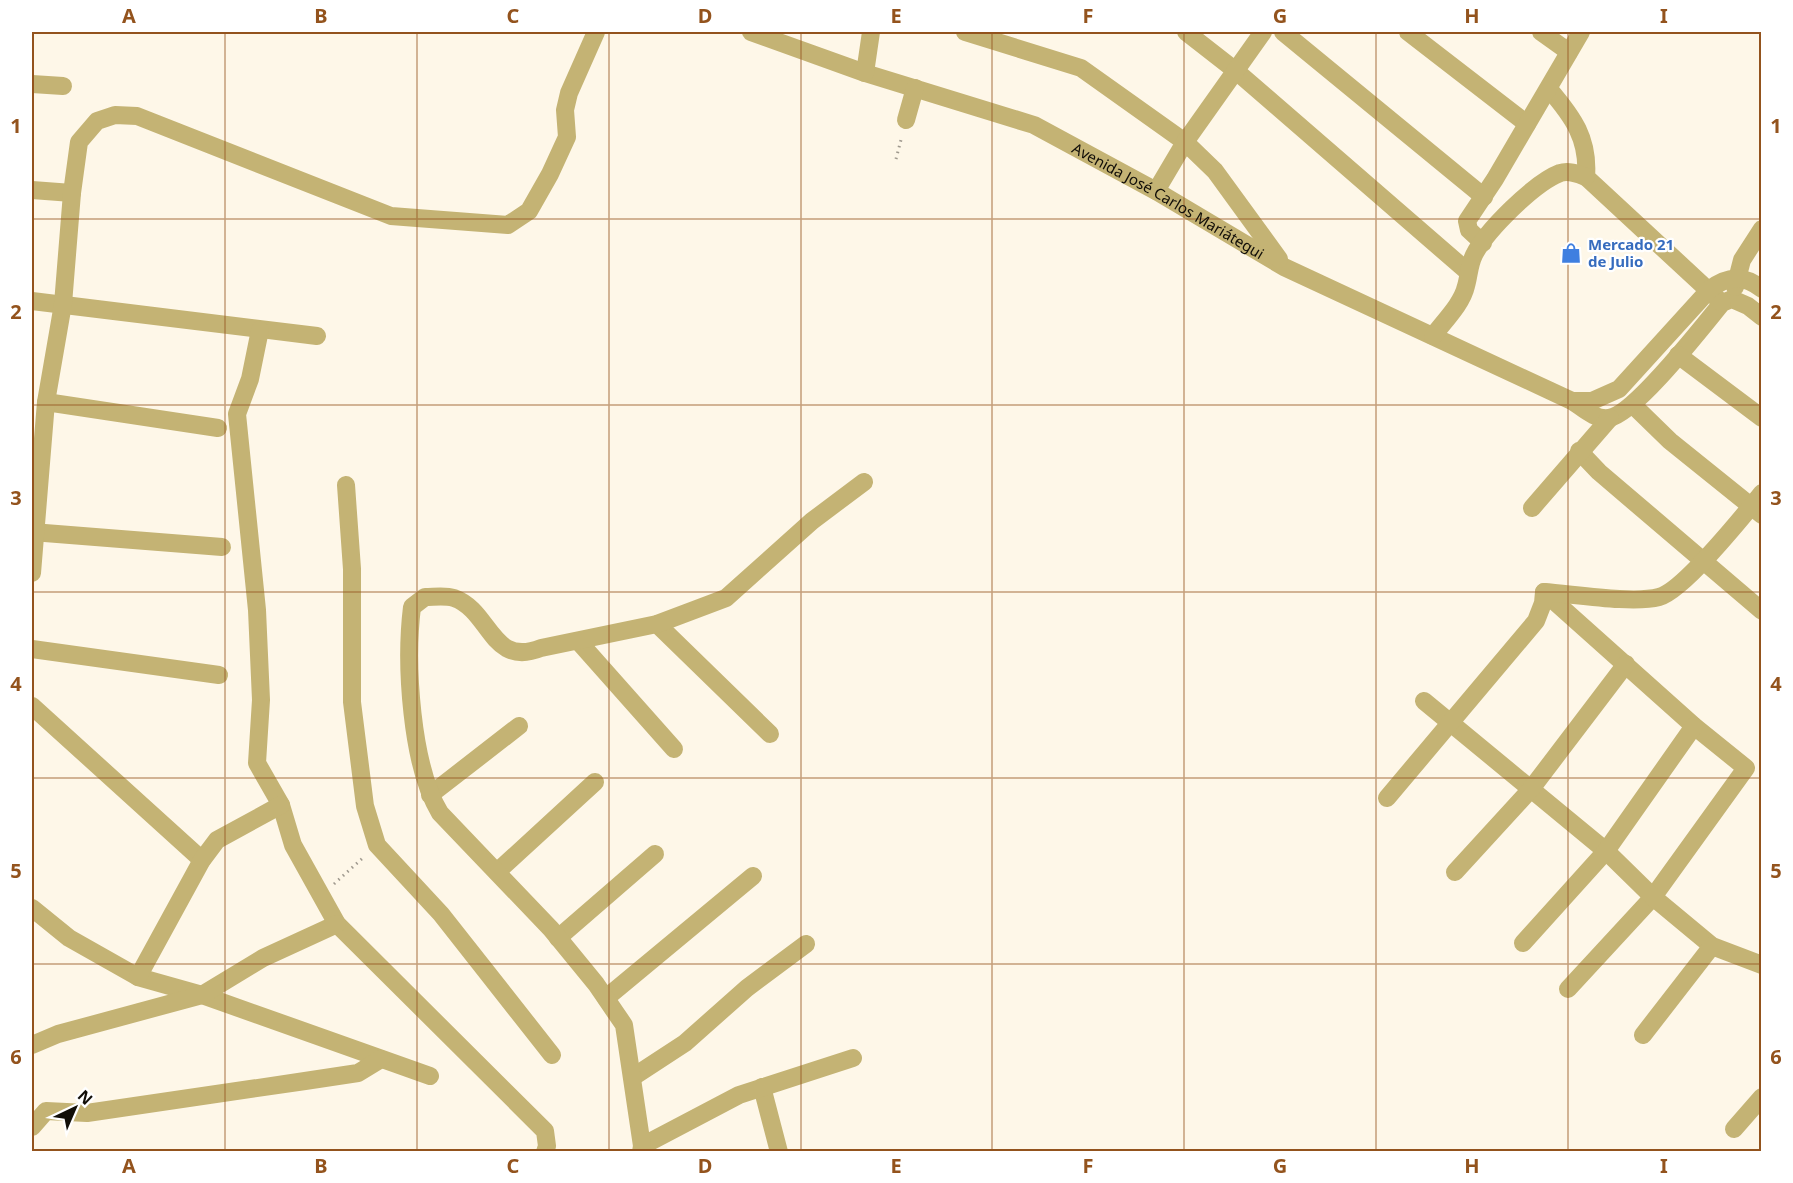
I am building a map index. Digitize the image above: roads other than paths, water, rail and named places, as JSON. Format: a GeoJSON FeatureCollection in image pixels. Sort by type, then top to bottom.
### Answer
{"type":"FeatureCollection","features":[{"type":"Feature","properties":{"kind":"street"},"geometry":{"type":"LineString","coordinates":[[32,573],[46,402],[63,304],[72,193],[79,142],[97,121],[115,116],[136,116],[392,216],[508,225],[529,212],[567,137],[565,110],[569,93],[596,32]]}},
{"type":"Feature","properties":{"kind":"street","name":"Avenida José Carlos Mariátegui"},"geometry":{"type":"LineString","coordinates":[[751,32],[864,73],[1034,125],[1156,191],[1284,267],[1572,401],[1592,415],[1610,418]]}},
{"type":"Feature","properties":{"kind":"street"},"geometry":{"type":"LineString","coordinates":[[864,73],[871,32]]}},
{"type":"Feature","properties":{"kind":"street"},"geometry":{"type":"LineString","coordinates":[[965,32],[1081,68],[1185,142],[1215,171],[1284,267]]}},
{"type":"Feature","properties":{"kind":"street"},"geometry":{"type":"LineString","coordinates":[[1186,32],[1236,71],[1468,272]]}},
{"type":"Feature","properties":{"kind":"street"},"geometry":{"type":"LineString","coordinates":[[1156,191],[1185,142],[1263,32]]}},
{"type":"Feature","properties":{"kind":"street"},"geometry":{"type":"LineString","coordinates":[[1283,32],[1484,197]]}},
{"type":"Feature","properties":{"kind":"street"},"geometry":{"type":"LineString","coordinates":[[1409,32],[1527,124]]}},
{"type":"Feature","properties":{"kind":"street"},"geometry":{"type":"LineString","coordinates":[[1541,32],[1569,52]]}},
{"type":"Feature","properties":{"kind":"street"},"geometry":{"type":"LineString","coordinates":[[1483,243],[1467,225],[1467,221],[1484,197],[1581,32]]}},
{"type":"Feature","properties":{"kind":"street"},"geometry":{"type":"LineString","coordinates":[[32,84],[63,86]]}},
{"type":"Feature","properties":{"kind":"street"},"geometry":{"type":"LineString","coordinates":[[906,120],[915,88]]}},
{"type":"Feature","properties":{"kind":"street"},"geometry":{"type":"LineString","coordinates":[[1549,89],[1571,115],[1580,131],[1587,159],[1586,177]]}},
{"type":"Feature","properties":{"kind":"street"},"geometry":{"type":"LineString","coordinates":[[1434,336],[1463,294],[1474,255],[1483,243],[1538,186],[1561,173],[1575,172],[1586,177],[1710,289],[1727,301],[1748,306],[1761,317]]}},
{"type":"Feature","properties":{"kind":"street"},"geometry":{"type":"LineString","coordinates":[[32,190],[72,193]]}},
{"type":"Feature","properties":{"kind":"street"},"geometry":{"type":"LineString","coordinates":[[1532,508],[1579,451],[1610,418],[1633,405],[1727,301],[1742,260],[1761,229]]}},
{"type":"Feature","properties":{"kind":"street"},"geometry":{"type":"LineString","coordinates":[[1572,401],[1592,401],[1619,389],[1710,289],[1723,280],[1737,277],[1752,281],[1761,289]]}},
{"type":"Feature","properties":{"kind":"street"},"geometry":{"type":"LineString","coordinates":[[32,301],[316,336]]}},
{"type":"Feature","properties":{"kind":"street"},"geometry":{"type":"LineString","coordinates":[[260,330],[250,379],[237,414],[257,610],[261,700],[257,763],[281,805],[293,845],[337,924],[545,1131],[547,1146],[545,1152]]}},
{"type":"Feature","properties":{"kind":"street"},"geometry":{"type":"LineString","coordinates":[[1678,355],[1761,418]]}},
{"type":"Feature","properties":{"kind":"street"},"geometry":{"type":"LineString","coordinates":[[46,402],[218,428]]}},
{"type":"Feature","properties":{"kind":"street"},"geometry":{"type":"LineString","coordinates":[[1544,592],[1657,597],[1666,594],[1758,505],[1670,441],[1633,405]]}},
{"type":"Feature","properties":{"kind":"street"},"geometry":{"type":"LineString","coordinates":[[1579,451],[1761,611]]}},
{"type":"Feature","properties":{"kind":"street"},"geometry":{"type":"LineString","coordinates":[[853,1058],[739,1095],[641,1149],[633,1077],[624,1025],[606,998],[558,938],[440,813],[430,795],[415,725],[410,659],[412,608],[425,597],[453,598],[465,604],[501,646],[526,654],[541,648],[579,642],[657,624],[726,598],[812,521],[864,482]]}},
{"type":"Feature","properties":{"kind":"street"},"geometry":{"type":"LineString","coordinates":[[346,485],[352,569],[352,702],[365,806],[377,845],[441,914],[552,1055]]}},
{"type":"Feature","properties":{"kind":"street"},"geometry":{"type":"LineString","coordinates":[[34,532],[222,547]]}},
{"type":"Feature","properties":{"kind":"street"},"geometry":{"type":"LineString","coordinates":[[1544,592],[1694,726],[1746,768],[1653,897],[1568,989]]}},
{"type":"Feature","properties":{"kind":"street"},"geometry":{"type":"LineString","coordinates":[[1387,798],[1536,621],[1543,603],[1544,592]]}},
{"type":"Feature","properties":{"kind":"street"},"geometry":{"type":"LineString","coordinates":[[657,624],[770,734]]}},
{"type":"Feature","properties":{"kind":"street"},"geometry":{"type":"LineString","coordinates":[[579,642],[674,749]]}},
{"type":"Feature","properties":{"kind":"street"},"geometry":{"type":"LineString","coordinates":[[32,649],[219,675]]}},
{"type":"Feature","properties":{"kind":"street"},"geometry":{"type":"LineString","coordinates":[[1455,872],[1531,789],[1626,664]]}},
{"type":"Feature","properties":{"kind":"street"},"geometry":{"type":"LineString","coordinates":[[1424,701],[1450,725],[1606,851],[1653,897],[1712,946],[1760,962]]}},
{"type":"Feature","properties":{"kind":"street"},"geometry":{"type":"LineString","coordinates":[[32,706],[202,860]]}},
{"type":"Feature","properties":{"kind":"street"},"geometry":{"type":"LineString","coordinates":[[430,795],[519,726]]}},
{"type":"Feature","properties":{"kind":"street"},"geometry":{"type":"LineString","coordinates":[[1523,943],[1606,851],[1694,726]]}},
{"type":"Feature","properties":{"kind":"street"},"geometry":{"type":"LineString","coordinates":[[497,873],[595,782]]}},
{"type":"Feature","properties":{"kind":"street"},"geometry":{"type":"LineString","coordinates":[[138,977],[202,860],[217,840],[281,805]]}},
{"type":"Feature","properties":{"kind":"street"},"geometry":{"type":"LineString","coordinates":[[558,938],[655,854]]}},
{"type":"Feature","properties":{"kind":"street"},"geometry":{"type":"LineString","coordinates":[[606,998],[753,876]]}},
{"type":"Feature","properties":{"kind":"street"},"geometry":{"type":"LineString","coordinates":[[32,908],[69,938],[138,977],[202,995],[430,1076]]}},
{"type":"Feature","properties":{"kind":"street"},"geometry":{"type":"LineString","coordinates":[[32,1045],[58,1034],[202,995],[263,958],[337,924]]}},
{"type":"Feature","properties":{"kind":"street"},"geometry":{"type":"LineString","coordinates":[[633,1077],[685,1043],[747,988],[806,944]]}},
{"type":"Feature","properties":{"kind":"street"},"geometry":{"type":"LineString","coordinates":[[1643,1035],[1712,946]]}},
{"type":"Feature","properties":{"kind":"street"},"geometry":{"type":"LineString","coordinates":[[32,1127],[46,1112],[87,1113],[305,1082],[358,1073],[381,1059]]}},
{"type":"Feature","properties":{"kind":"street"},"geometry":{"type":"LineString","coordinates":[[762,1087],[779,1152]]}},
{"type":"Feature","properties":{"kind":"street"},"geometry":{"type":"LineString","coordinates":[[1734,1129],[1761,1097]]}},
{"type":"Feature","properties":{"kind":"place","name":"Mercado 21 de Julio"},"geometry":{"type":"Point","coordinates":[1571,253]}}]}
